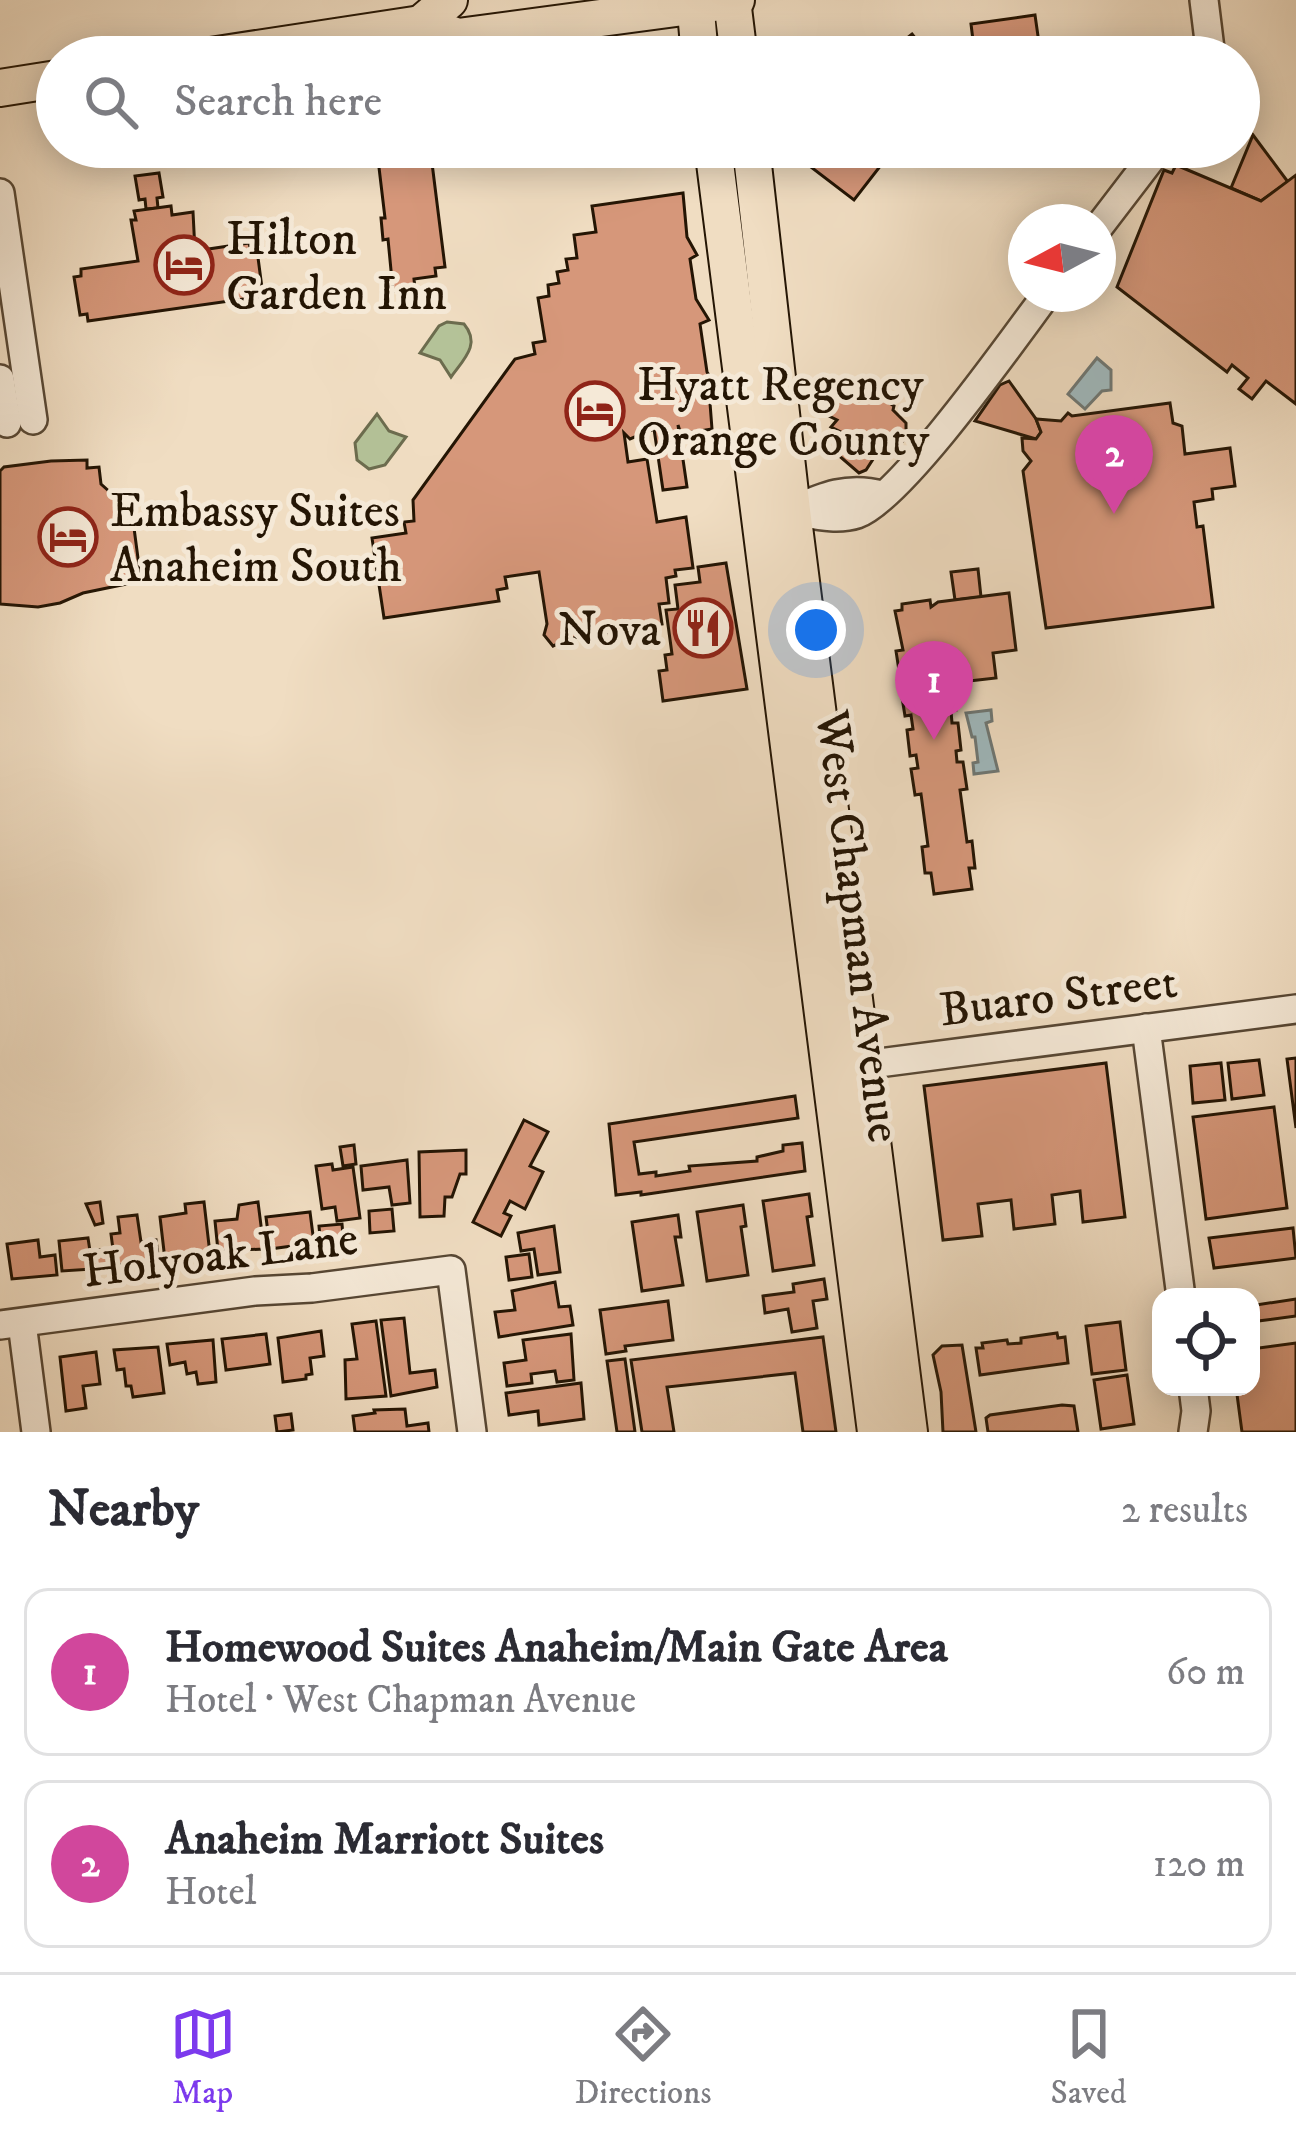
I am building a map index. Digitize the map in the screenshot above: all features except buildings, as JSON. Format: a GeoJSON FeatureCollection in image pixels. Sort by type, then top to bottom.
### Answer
{"type":"FeatureCollection","features":[{"type":"Feature","properties":{"kind":"main road"},"geometry":{"type":"LineString","coordinates":[[465,36],[734,0],[737,36]]}},
{"type":"Feature","properties":{"kind":"main road"},"geometry":{"type":"LineString","coordinates":[[695,3],[698,36]]}},
{"type":"Feature","properties":{"kind":"main road"},"geometry":{"type":"LineString","coordinates":[[312,36],[435,12],[457,36]]}},
{"type":"Feature","properties":{"kind":"main road"},"geometry":{"type":"LineString","coordinates":[[0,88],[36,82]]}},
{"type":"Feature","properties":{"kind":"main road","name":"West Chapman Avenue"},"geometry":{"type":"LineString","coordinates":[[717,168],[775,513],[847,1067],[909,1432]]}},
{"type":"Feature","properties":{"kind":"main road","name":"West Chapman Avenue"},"geometry":{"type":"LineString","coordinates":[[752,168],[775,513]]}},
{"type":"Feature","properties":{"kind":"main road","name":"West Chapman Avenue"},"geometry":{"type":"LineString","coordinates":[[847,1067],[876,1432]]}},
{"type":"Feature","properties":{"kind":"street"},"geometry":{"type":"LineString","coordinates":[[1204,0],[1208,36]]}},
{"type":"Feature","properties":{"kind":"street"},"geometry":{"type":"LineString","coordinates":[[1116,204],[1144,168]]}},
{"type":"Feature","properties":{"kind":"street"},"geometry":{"type":"LineString","coordinates":[[0,193],[20,422],[0,379]]}},
{"type":"Feature","properties":{"kind":"street"},"geometry":{"type":"LineString","coordinates":[[775,513],[859,489],[882,495],[899,482],[1033,312]]}},
{"type":"Feature","properties":{"kind":"street","name":"Buaro Street"},"geometry":{"type":"LineString","coordinates":[[847,1067],[1296,1009]]}},
{"type":"Feature","properties":{"kind":"street"},"geometry":{"type":"LineString","coordinates":[[1146,1028],[1180,1288]]}},
{"type":"Feature","properties":{"kind":"street","name":"Holyoak Lane"},"geometry":{"type":"LineString","coordinates":[[11,1324],[451,1270],[472,1432]]}},
{"type":"Feature","properties":{"kind":"street"},"geometry":{"type":"LineString","coordinates":[[11,1324],[36,1432]]}},
{"type":"Feature","properties":{"kind":"street"},"geometry":{"type":"LineString","coordinates":[[1193,1432],[1194,1396]]}},
{"type":"Feature","properties":{"kind":"green space"},"geometry":{"type":"Polygon","coordinates":[[[447,322],[464,324],[471,338],[469,351],[451,377],[440,360],[420,353],[447,322]]]}},
{"type":"Feature","properties":{"kind":"green space"},"geometry":{"type":"Polygon","coordinates":[[[377,414],[389,431],[406,437],[385,465],[369,469],[357,460],[355,443],[377,414]]]}},
{"type":"Feature","properties":{"kind":"water"},"geometry":{"type":"Polygon","coordinates":[[[1097,358],[1111,370],[1111,390],[1102,391],[1085,409],[1068,394],[1097,358]]]}},
{"type":"Feature","properties":{"kind":"water"},"geometry":{"type":"Polygon","coordinates":[[[991,710],[992,721],[986,723],[998,771],[974,774],[973,763],[978,762],[975,737],[966,713],[991,710]]]}},
{"type":"Feature","properties":{"kind":"place","name":"Hilton Garden Inn"},"geometry":{"type":"Point","coordinates":[184,265]}},
{"type":"Feature","properties":{"kind":"place","name":"Hyatt Regency Orange County"},"geometry":{"type":"Point","coordinates":[595,411]}},
{"type":"Feature","properties":{"kind":"place","name":"Anaheim Marriott Suites"},"geometry":{"type":"Point","coordinates":[1114,514]}},
{"type":"Feature","properties":{"kind":"place","name":"Embassy Suites Anaheim South"},"geometry":{"type":"Point","coordinates":[68,537]}},
{"type":"Feature","properties":{"kind":"place","name":"Nova"},"geometry":{"type":"Point","coordinates":[703,628]}},
{"type":"Feature","properties":{"kind":"place","name":"Homewood Suites Anaheim/Main Gate Area"},"geometry":{"type":"Point","coordinates":[934,740]}}]}
